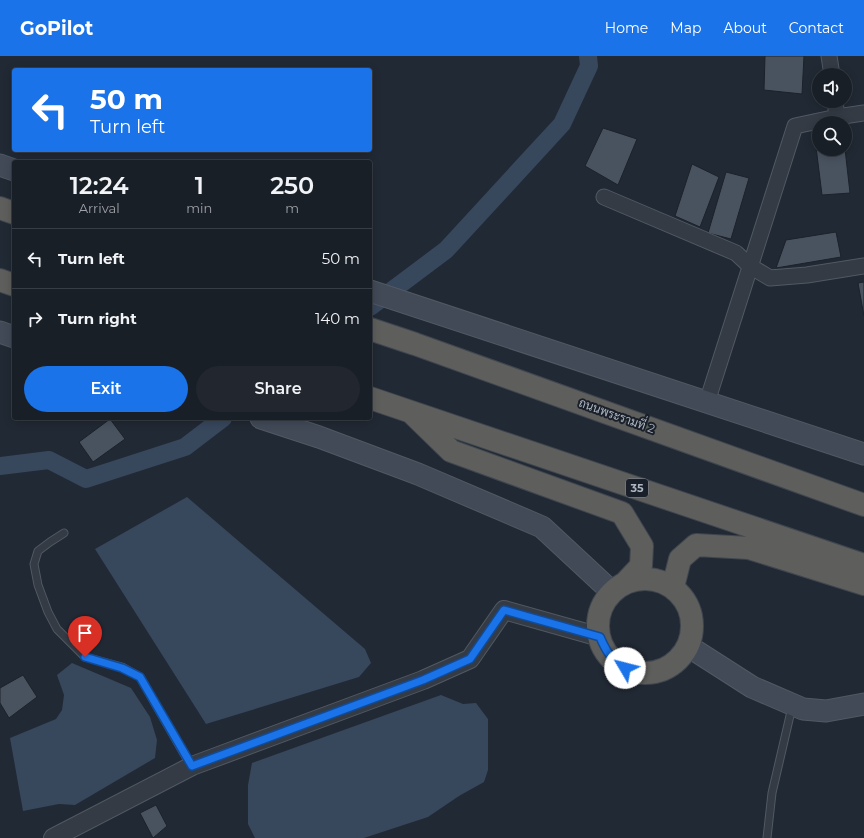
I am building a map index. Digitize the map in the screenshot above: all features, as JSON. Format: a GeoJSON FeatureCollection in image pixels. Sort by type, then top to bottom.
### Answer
{"type":"FeatureCollection","features":[{"type":"Feature","properties":{"kind":"highway"},"geometry":{"type":"LineString","coordinates":[[0,208],[12,212]]}},
{"type":"Feature","properties":{"kind":"highway"},"geometry":{"type":"LineString","coordinates":[[0,280],[12,284]]}},
{"type":"Feature","properties":{"kind":"highway","name":"ถนนพระรามที่ 2"},"geometry":{"type":"LineString","coordinates":[[372,331],[415,344],[864,505]]}},
{"type":"Feature","properties":{"kind":"highway","name":"35"},"geometry":{"type":"LineString","coordinates":[[372,399],[864,565]]}},
{"type":"Feature","properties":{"kind":"highway"},"geometry":{"type":"LineString","coordinates":[[409,410],[450,451],[622,512],[642,546],[641,566],[619,587],[603,605],[598,621],[600,637],[606,652],[618,664],[633,671],[649,673],[665,669],[678,660],[688,646],[692,630],[691,614],[684,599],[673,587],[658,580],[641,578],[619,587]]}},
{"type":"Feature","properties":{"kind":"highway"},"geometry":{"type":"LineString","coordinates":[[673,587],[680,559],[696,545],[750,548],[864,584]]}},
{"type":"Feature","properties":{"kind":"main road"},"geometry":{"type":"LineString","coordinates":[[0,165],[12,169]]}},
{"type":"Feature","properties":{"kind":"main road"},"geometry":{"type":"LineString","coordinates":[[372,292],[864,454]]}},
{"type":"Feature","properties":{"kind":"main road"},"geometry":{"type":"LineString","coordinates":[[0,332],[12,336]]}},
{"type":"Feature","properties":{"kind":"main road"},"geometry":{"type":"LineString","coordinates":[[269,421],[319,437],[418,474],[542,527],[619,587]]}},
{"type":"Feature","properties":{"kind":"main road"},"geometry":{"type":"LineString","coordinates":[[688,646],[752,686],[802,709],[826,712],[864,704]]}},
{"type":"Feature","properties":{"kind":"street"},"geometry":{"type":"LineString","coordinates":[[829,56],[831,68]]}},
{"type":"Feature","properties":{"kind":"street"},"geometry":{"type":"LineString","coordinates":[[844,116],[864,113]]}},
{"type":"Feature","properties":{"kind":"street"},"geometry":{"type":"LineString","coordinates":[[707,402],[795,126],[812,122]]}},
{"type":"Feature","properties":{"kind":"street"},"geometry":{"type":"LineString","coordinates":[[604,197],[736,253],[750,266],[770,278],[807,275],[864,266]]}},
{"type":"Feature","properties":{"kind":"street"},"geometry":{"type":"LineString","coordinates":[[53,838],[192,766],[423,680],[470,659],[504,610],[600,637]]}},
{"type":"Feature","properties":{"kind":"lane"},"geometry":{"type":"LineString","coordinates":[[64,533],[38,551],[34,564],[48,612],[57,629],[85,657],[122,668],[140,677],[192,766]]}},
{"type":"Feature","properties":{"kind":"lane"},"geometry":{"type":"LineString","coordinates":[[767,838],[772,793],[793,704]]}},
{"type":"Feature","properties":{"kind":"water"},"geometry":{"type":"Polygon","coordinates":[[[187,497],[365,649],[371,663],[359,677],[206,724],[95,549],[187,497]]]}},
{"type":"Feature","properties":{"kind":"water"},"geometry":{"type":"Polygon","coordinates":[[[72,663],[131,688],[150,717],[157,740],[155,758],[75,805],[59,804],[23,811],[10,738],[56,719],[62,710],[64,695],[57,675],[72,663]]]}},
{"type":"Feature","properties":{"kind":"water"},"geometry":{"type":"Polygon","coordinates":[[[441,695],[463,704],[476,703],[488,719],[488,770],[484,782],[459,796],[428,817],[364,838],[255,838],[248,824],[248,785],[252,763],[441,695]]]}},
{"type":"Feature","properties":{"kind":"building"},"geometry":{"type":"Polygon","coordinates":[[[765,56],[804,56],[802,94],[764,90],[765,56]]]}},
{"type":"Feature","properties":{"kind":"building"},"geometry":{"type":"Polygon","coordinates":[[[603,128],[637,139],[618,185],[585,166],[603,128]]]}},
{"type":"Feature","properties":{"kind":"building"},"geometry":{"type":"Polygon","coordinates":[[[817,156],[846,156],[850,193],[822,195],[817,156]]]}},
{"type":"Feature","properties":{"kind":"building"},"geometry":{"type":"Polygon","coordinates":[[[692,164],[719,177],[700,227],[675,216],[692,164]]]}},
{"type":"Feature","properties":{"kind":"building"},"geometry":{"type":"Polygon","coordinates":[[[726,172],[749,178],[731,239],[708,233],[726,172]]]}},
{"type":"Feature","properties":{"kind":"building"},"geometry":{"type":"Polygon","coordinates":[[[836,232],[841,257],[776,268],[786,240],[836,232]]]}},
{"type":"Feature","properties":{"kind":"building"},"geometry":{"type":"Polygon","coordinates":[[[864,282],[864,316],[858,283],[864,282]]]}},
{"type":"Feature","properties":{"kind":"building"},"geometry":{"type":"Polygon","coordinates":[[[109,420],[111,420],[125,439],[93,462],[79,442],[109,420]]]}},
{"type":"Feature","properties":{"kind":"building"},"geometry":{"type":"Polygon","coordinates":[[[23,675],[37,697],[9,718],[0,703],[0,688],[23,675]]]}},
{"type":"Feature","properties":{"kind":"building"},"geometry":{"type":"Polygon","coordinates":[[[156,805],[167,826],[153,838],[140,813],[156,805]]]}},
{"type":"Feature","properties":{"kind":"waterway"},"geometry":{"type":"LineString","coordinates":[[372,306],[446,250],[562,124],[589,66],[588,56]]}},
{"type":"Feature","properties":{"kind":"waterway"},"geometry":{"type":"LineString","coordinates":[[0,466],[49,460],[86,479],[185,447],[220,420]]}},
{"type":"Feature","properties":{"kind":"route"},"geometry":{"type":"LineString","coordinates":[[85,657],[122,668],[140,677],[192,766],[423,680],[470,659],[504,610],[600,637],[606,652],[618,664],[625,668]]}}]}
